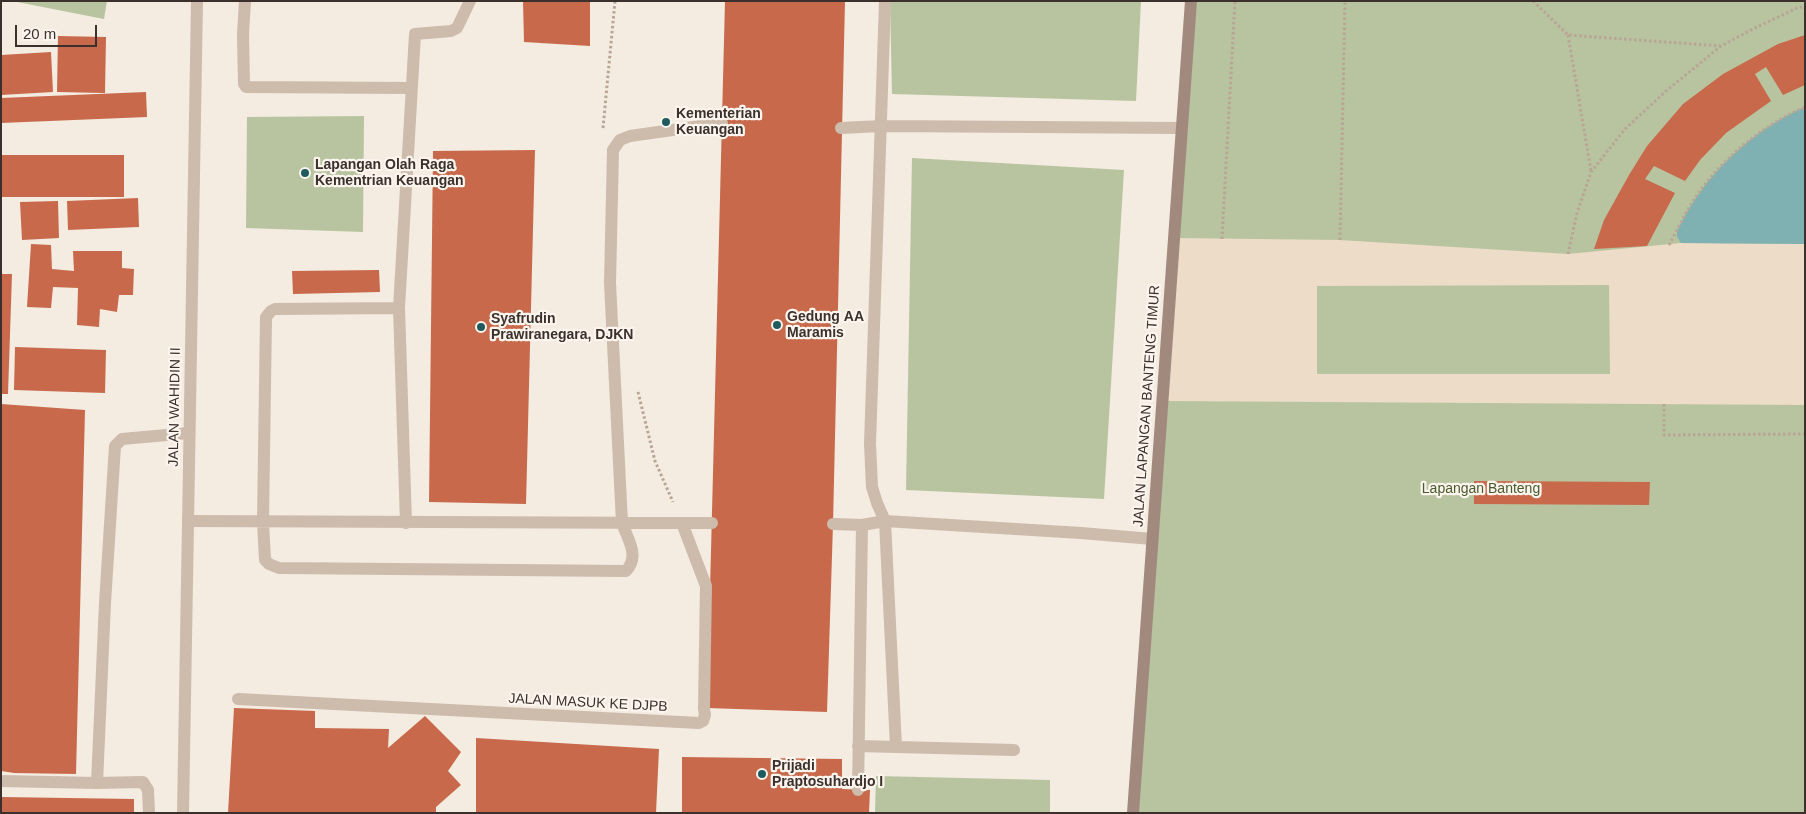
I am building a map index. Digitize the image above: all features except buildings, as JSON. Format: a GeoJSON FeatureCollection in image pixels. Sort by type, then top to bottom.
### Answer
{"type":"FeatureCollection","features":[{"type":"Feature","properties":{"kind":"street","name":"JALAN WAHIDIN II"},"geometry":{"type":"LineString","coordinates":[[183,813],[197,1]]}},
{"type":"Feature","properties":{"kind":"street"},"geometry":{"type":"LineString","coordinates":[[245,1],[243,34],[244,84],[246,88],[411,88]]}},
{"type":"Feature","properties":{"kind":"street"},"geometry":{"type":"LineString","coordinates":[[406,523],[399,308],[415,34],[451,31],[457,28],[470,1]]}},
{"type":"Feature","properties":{"kind":"street"},"geometry":{"type":"LineString","coordinates":[[885,1],[870,444],[872,487],[885,521],[896,747]]}},
{"type":"Feature","properties":{"kind":"street","name":"JALAN LAPANGAN BANTENG TIMUR"},"geometry":{"type":"LineString","coordinates":[[1133,813],[1191,1]]}},
{"type":"Feature","properties":{"kind":"street"},"geometry":{"type":"LineString","coordinates":[[399,308],[275,309],[266,318],[263,522],[265,560],[279,568],[626,572],[632,565],[634,558],[622,523],[610,283],[612,150],[620,140],[630,136],[722,123]]}},
{"type":"Feature","properties":{"kind":"street"},"geometry":{"type":"LineString","coordinates":[[841,128],[881,126],[1183,128]]}},
{"type":"Feature","properties":{"kind":"street"},"geometry":{"type":"LineString","coordinates":[[97,783],[105,603],[115,446],[122,438],[189,433]]}},
{"type":"Feature","properties":{"kind":"street"},"geometry":{"type":"LineString","coordinates":[[188,521],[712,523]]}},
{"type":"Feature","properties":{"kind":"street"},"geometry":{"type":"LineString","coordinates":[[833,524],[862,525],[885,521],[1152,539]]}},
{"type":"Feature","properties":{"kind":"street","name":"JALAN MASUK KE DJPB"},"geometry":{"type":"LineString","coordinates":[[238,699],[699,724],[703,721],[705,715],[706,586],[682,523]]}},
{"type":"Feature","properties":{"kind":"street"},"geometry":{"type":"LineString","coordinates":[[858,790],[862,525]]}},
{"type":"Feature","properties":{"kind":"street"},"geometry":{"type":"LineString","coordinates":[[858,746],[1014,750]]}},
{"type":"Feature","properties":{"kind":"street"},"geometry":{"type":"LineString","coordinates":[[1,781],[143,782],[148,790],[148,813]]}},
{"type":"Feature","properties":{"kind":"path"},"geometry":{"type":"LineString","coordinates":[[1222,238],[1235,1]]}},
{"type":"Feature","properties":{"kind":"path"},"geometry":{"type":"LineString","coordinates":[[1340,240],[1345,1]]}},
{"type":"Feature","properties":{"kind":"path"},"geometry":{"type":"LineString","coordinates":[[1533,1],[1568,35],[1591,172]]}},
{"type":"Feature","properties":{"kind":"path"},"geometry":{"type":"LineString","coordinates":[[1568,254],[1577,213],[1591,172],[1625,129],[1666,91],[1721,46],[1750,30],[1805,6]]}},
{"type":"Feature","properties":{"kind":"path"},"geometry":{"type":"LineString","coordinates":[[1568,35],[1721,46]]}},
{"type":"Feature","properties":{"kind":"path"},"geometry":{"type":"LineString","coordinates":[[1669,245],[1694,200],[1712,177],[1750,139],[1805,107]]}},
{"type":"Feature","properties":{"kind":"path"},"geometry":{"type":"LineString","coordinates":[[1664,404],[1664,435],[1805,434]]}},
{"type":"Feature","properties":{"kind":"green space"},"geometry":{"type":"Polygon","coordinates":[[[12,1],[107,1],[104,19],[12,1]]]}},
{"type":"Feature","properties":{"kind":"green space"},"geometry":{"type":"Polygon","coordinates":[[[890,1],[1141,1],[1136,101],[892,94],[890,1]]]}},
{"type":"Feature","properties":{"kind":"green space","name":"Lapangan Banteng"},"geometry":{"type":"Polygon","coordinates":[[[1192,1],[1805,1],[1805,813],[1133,813],[1192,1]]]}},
{"type":"Feature","properties":{"kind":"green space","name":"Lapangan Olah Raga Kementrian Keuangan"},"geometry":{"type":"Polygon","coordinates":[[[364,116],[363,232],[246,228],[247,117],[364,116]]]}},
{"type":"Feature","properties":{"kind":"green space"},"geometry":{"type":"Polygon","coordinates":[[[912,158],[1124,170],[1104,499],[906,490],[912,158]]]}},
{"type":"Feature","properties":{"kind":"green space"},"geometry":{"type":"Polygon","coordinates":[[[876,776],[1050,780],[1050,813],[875,813],[876,776]]]}},
{"type":"Feature","properties":{"kind":"shaded area"},"geometry":{"type":"Polygon","coordinates":[[[1174,238],[1340,240],[1568,254],[1681,243],[1805,244],[1805,405],[1163,401],[1174,238]],[[1609,285],[1317,286],[1317,374],[1610,374],[1609,285]]]}},
{"type":"Feature","properties":{"kind":"water"},"geometry":{"type":"Polygon","coordinates":[[[1805,107],[1805,244],[1681,243],[1677,237],[1677,231],[1691,205],[1716,172],[1758,134],[1805,107]]]}},
{"type":"Feature","properties":{"kind":"place","name":"Kementerian Keuangan"},"geometry":{"type":"Point","coordinates":[666,122]}},
{"type":"Feature","properties":{"kind":"place","name":"Lapangan Olah Raga Kementrian Keuangan"},"geometry":{"type":"Point","coordinates":[305,173]}},
{"type":"Feature","properties":{"kind":"place","name":"Gedung AA Maramis"},"geometry":{"type":"Point","coordinates":[777,325]}},
{"type":"Feature","properties":{"kind":"place","name":"Syafrudin Prawiranegara, DJKN"},"geometry":{"type":"Point","coordinates":[481,327]}},
{"type":"Feature","properties":{"kind":"place","name":"Prijadi Praptosuhardjo I"},"geometry":{"type":"Point","coordinates":[762,774]}}]}
